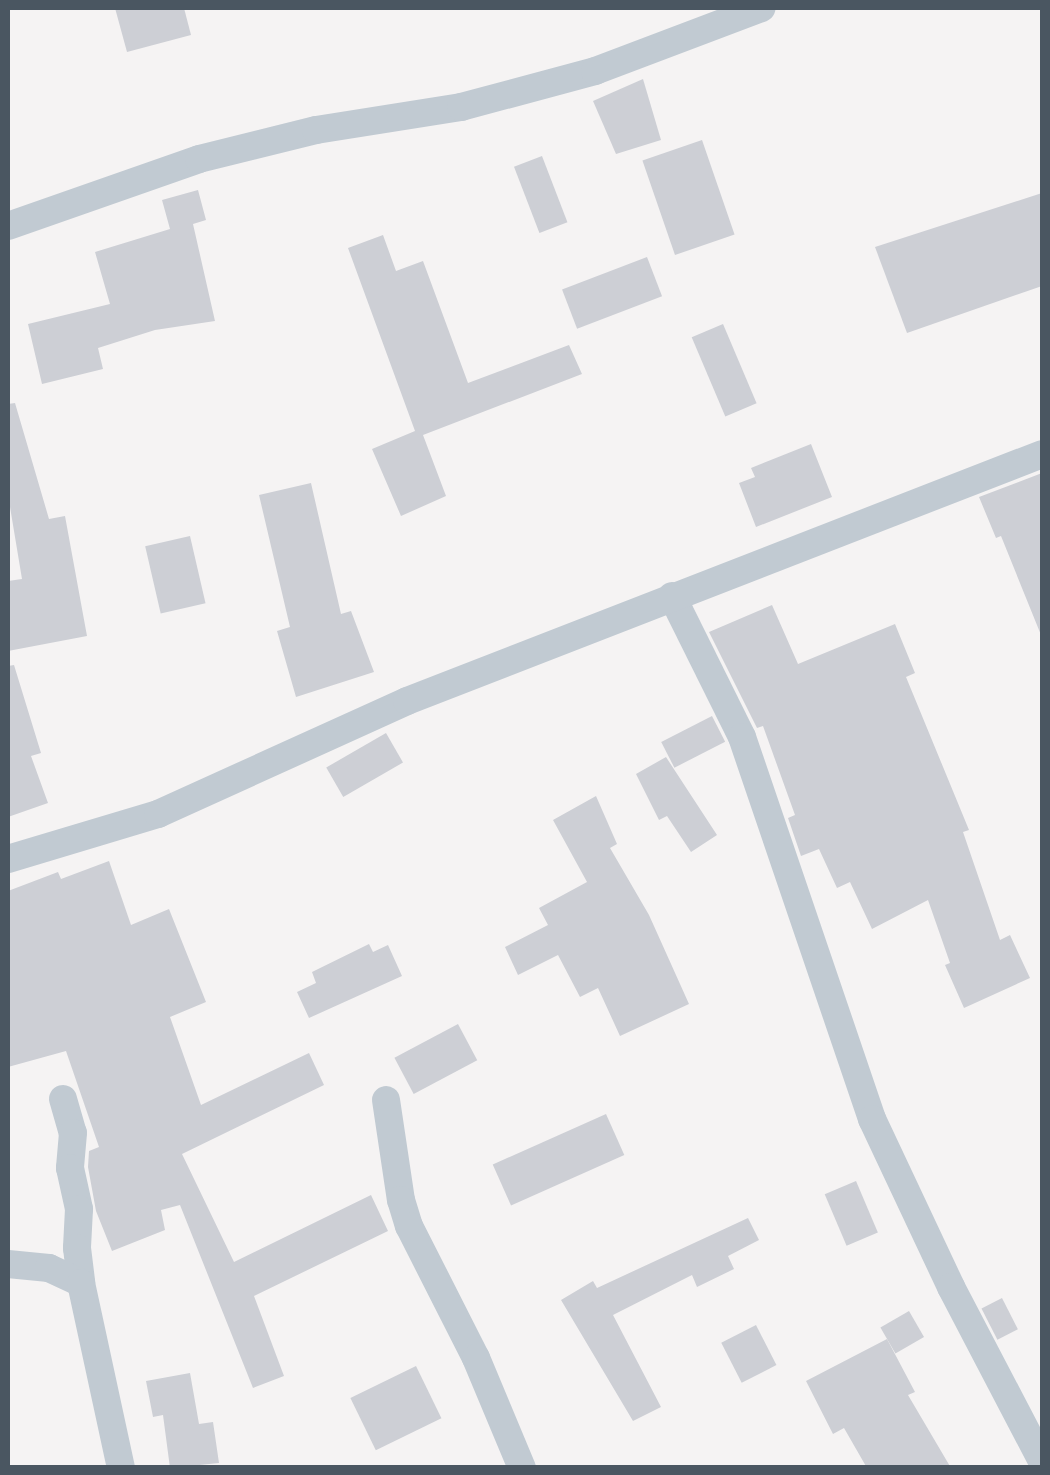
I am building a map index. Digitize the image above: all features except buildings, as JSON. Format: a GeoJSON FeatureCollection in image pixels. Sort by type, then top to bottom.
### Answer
{"type":"FeatureCollection","features":[{"type":"Feature","properties":{"kind":"street"},"geometry":{"type":"LineString","coordinates":[[8,226],[199,159],[316,130],[461,107],[595,71],[762,8]]}},
{"type":"Feature","properties":{"kind":"street"},"geometry":{"type":"LineString","coordinates":[[8,859],[158,814],[407,700],[1042,454]]}},
{"type":"Feature","properties":{"kind":"street"},"geometry":{"type":"LineString","coordinates":[[672,596],[742,737],[872,1119],[951,1287],[1042,1460]]}},
{"type":"Feature","properties":{"kind":"street"},"geometry":{"type":"LineString","coordinates":[[63,1099],[73,1133],[70,1168],[80,1209],[77,1248],[81,1283],[121,1468]]}},
{"type":"Feature","properties":{"kind":"street"},"geometry":{"type":"LineString","coordinates":[[386,1100],[400,1200],[409,1226],[476,1358],[522,1468]]}},
{"type":"Feature","properties":{"kind":"street"},"geometry":{"type":"LineString","coordinates":[[8,1264],[49,1268],[81,1283]]}}]}
